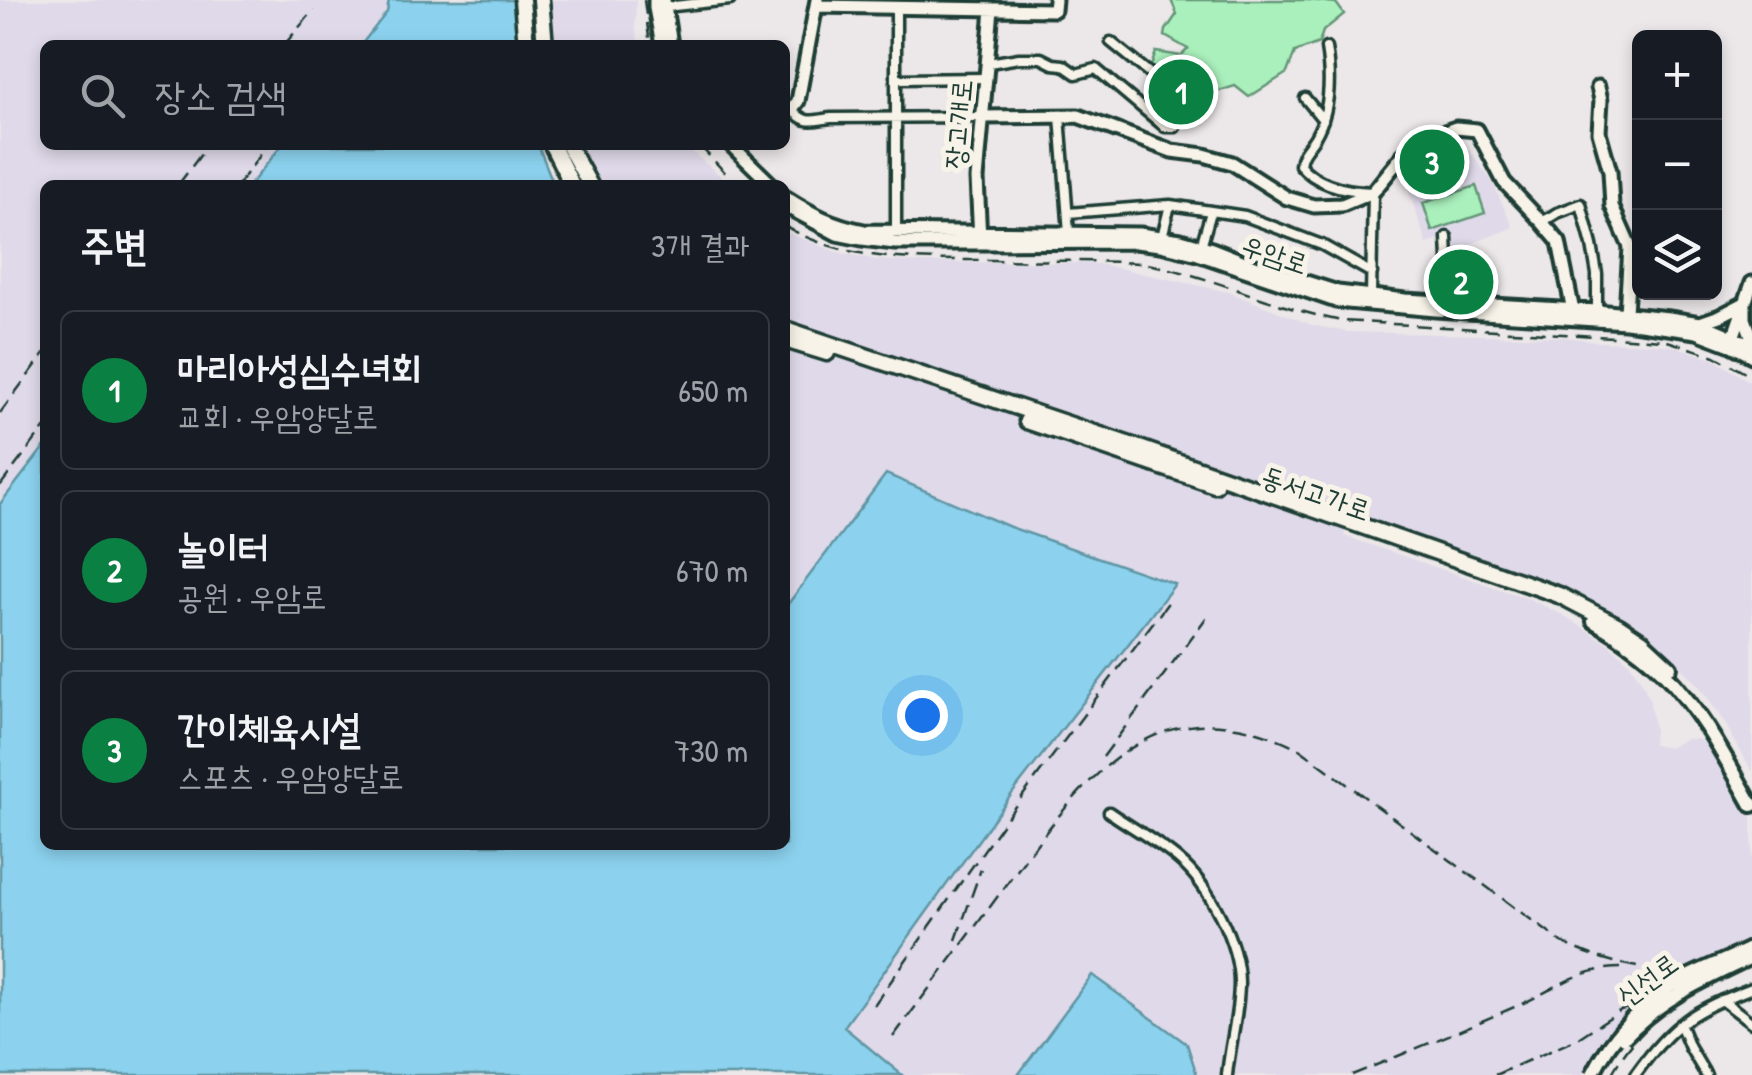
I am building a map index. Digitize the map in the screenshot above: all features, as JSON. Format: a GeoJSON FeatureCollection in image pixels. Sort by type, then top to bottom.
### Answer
{"type":"FeatureCollection","features":[{"type":"Feature","properties":{"kind":"highway"},"geometry":{"type":"LineString","coordinates":[[520,0],[524,40]]}},
{"type":"Feature","properties":{"kind":"highway"},"geometry":{"type":"LineString","coordinates":[[531,0],[535,40]]}},
{"type":"Feature","properties":{"kind":"highway"},"geometry":{"type":"LineString","coordinates":[[542,0],[546,40]]}},
{"type":"Feature","properties":{"kind":"highway"},"geometry":{"type":"LineString","coordinates":[[546,150],[561,180]]}},
{"type":"Feature","properties":{"kind":"highway"},"geometry":{"type":"LineString","coordinates":[[554,150],[570,180]]}},
{"type":"Feature","properties":{"kind":"highway"},"geometry":{"type":"LineString","coordinates":[[568,150],[583,180]]}},
{"type":"Feature","properties":{"kind":"highway","name":"동서고가로"},"geometry":{"type":"LineString","coordinates":[[790,331],[1558,595],[1620,626],[1642,642]]}},
{"type":"Feature","properties":{"kind":"highway","name":"동서고가로"},"geometry":{"type":"LineString","coordinates":[[790,342],[1517,587],[1594,621]]}},
{"type":"Feature","properties":{"kind":"main road"},"geometry":{"type":"LineString","coordinates":[[790,108],[798,101],[816,3],[1054,10],[1055,0]]}},
{"type":"Feature","properties":{"kind":"main road"},"geometry":{"type":"LineString","coordinates":[[661,2],[668,40]]}},
{"type":"Feature","properties":{"kind":"main road","name":"장고개로"},"geometry":{"type":"LineString","coordinates":[[980,238],[977,179],[992,9]]}},
{"type":"Feature","properties":{"kind":"main road"},"geometry":{"type":"LineString","coordinates":[[1598,87],[1599,132],[1610,171],[1612,206],[1630,247],[1626,313]]}},
{"type":"Feature","properties":{"kind":"main road"},"geometry":{"type":"LineString","coordinates":[[982,117],[1078,116],[1172,152],[1232,163],[1287,198],[1314,206],[1342,206],[1374,192],[1403,156],[1428,138],[1456,128],[1477,130],[1504,182],[1558,242],[1574,314]]}},
{"type":"Feature","properties":{"kind":"main road"},"geometry":{"type":"LineString","coordinates":[[725,150],[755,180]]}},
{"type":"Feature","properties":{"kind":"main road"},"geometry":{"type":"LineString","coordinates":[[736,150],[767,180]]}},
{"type":"Feature","properties":{"kind":"main road","name":"우암로"},"geometry":{"type":"LineString","coordinates":[[790,199],[839,226],[896,237]]}},
{"type":"Feature","properties":{"kind":"main road","name":"우암로"},"geometry":{"type":"LineString","coordinates":[[790,209],[837,234],[862,240],[980,238],[1161,245],[1336,301],[1450,302],[1574,314],[1752,342]]}},
{"type":"Feature","properties":{"kind":"main road","name":"우암로"},"geometry":{"type":"LineString","coordinates":[[980,238],[1069,233],[1162,237],[1370,301],[1574,314],[1597,311],[1700,323],[1752,356]]}},
{"type":"Feature","properties":{"kind":"main road"},"geometry":{"type":"LineString","coordinates":[[1732,340],[1752,282]]}},
{"type":"Feature","properties":{"kind":"main road"},"geometry":{"type":"LineString","coordinates":[[1700,323],[1745,303]]}},
{"type":"Feature","properties":{"kind":"main road"},"geometry":{"type":"LineString","coordinates":[[1745,303],[1752,342]]}},
{"type":"Feature","properties":{"kind":"main road","name":"동서고가로"},"geometry":{"type":"LineString","coordinates":[[1594,621],[1662,670],[1686,698],[1752,805]]}},
{"type":"Feature","properties":{"kind":"main road","name":"동서고가로"},"geometry":{"type":"LineString","coordinates":[[1642,642],[1692,693],[1752,788]]}},
{"type":"Feature","properties":{"kind":"main road","name":"신선로"},"geometry":{"type":"LineString","coordinates":[[1596,1075],[1609,1047],[1640,1010],[1685,978],[1751,948]]}},
{"type":"Feature","properties":{"kind":"main road","name":"신선로"},"geometry":{"type":"LineString","coordinates":[[1596,1075],[1648,1014],[1685,988],[1752,956]]}},
{"type":"Feature","properties":{"kind":"street"},"geometry":{"type":"LineString","coordinates":[[661,2],[730,0]]}},
{"type":"Feature","properties":{"kind":"street"},"geometry":{"type":"LineString","coordinates":[[896,7],[896,237]]}},
{"type":"Feature","properties":{"kind":"street"},"geometry":{"type":"LineString","coordinates":[[988,63],[1040,58],[1076,74],[1100,70],[1165,127],[1175,127],[1180,113],[1168,88],[1111,42]]}},
{"type":"Feature","properties":{"kind":"street"},"geometry":{"type":"LineString","coordinates":[[1326,48],[1326,110],[1314,140],[1300,157],[1300,165],[1306,173],[1324,182],[1374,192],[1370,301]]}},
{"type":"Feature","properties":{"kind":"street"},"geometry":{"type":"LineString","coordinates":[[897,78],[987,78]]}},
{"type":"Feature","properties":{"kind":"street"},"geometry":{"type":"LineString","coordinates":[[1305,98],[1323,120]]}},
{"type":"Feature","properties":{"kind":"street"},"geometry":{"type":"LineString","coordinates":[[790,111],[814,122],[831,118],[982,117]]}},
{"type":"Feature","properties":{"kind":"street"},"geometry":{"type":"LineString","coordinates":[[1060,116],[1069,233]]}},
{"type":"Feature","properties":{"kind":"street"},"geometry":{"type":"LineString","coordinates":[[1542,222],[1581,204],[1597,274],[1597,311]]}},
{"type":"Feature","properties":{"kind":"street"},"geometry":{"type":"LineString","coordinates":[[1068,212],[1170,205],[1245,216],[1322,245],[1372,273]]}},
{"type":"Feature","properties":{"kind":"street"},"geometry":{"type":"LineString","coordinates":[[1162,237],[1170,205]]}},
{"type":"Feature","properties":{"kind":"street","name":"우암로"},"geometry":{"type":"LineString","coordinates":[[1201,246],[1210,212]]}},
{"type":"Feature","properties":{"kind":"street"},"geometry":{"type":"LineString","coordinates":[[1447,237],[1450,302]]}},
{"type":"Feature","properties":{"kind":"street"},"geometry":{"type":"LineString","coordinates":[[1109,812],[1180,861],[1206,892],[1226,930],[1240,981],[1228,1075]]}},
{"type":"Feature","properties":{"kind":"street"},"geometry":{"type":"LineString","coordinates":[[1635,1075],[1656,1046],[1701,1008],[1752,988]]}},
{"type":"Feature","properties":{"kind":"street"},"geometry":{"type":"LineString","coordinates":[[1722,1000],[1752,1023]]}},
{"type":"Feature","properties":{"kind":"street"},"geometry":{"type":"LineString","coordinates":[[1680,1024],[1706,1075]]}},
{"type":"Feature","properties":{"kind":"shaded area"},"geometry":{"type":"Polygon","coordinates":[[[0,0],[389,0],[387,12],[365,40],[40,40],[40,150],[278,150],[255,180],[40,180],[40,453],[0,504],[0,0]]]}},
{"type":"Feature","properties":{"kind":"shaded area"},"geometry":{"type":"Polygon","coordinates":[[[547,0],[636,0],[638,40],[551,40],[547,0]]]}},
{"type":"Feature","properties":{"kind":"shaded area"},"geometry":{"type":"Polygon","coordinates":[[[1461,139],[1491,180],[1513,227],[1454,251],[1447,237],[1427,244],[1403,175],[1413,169],[1416,157],[1461,139]]]}},
{"type":"Feature","properties":{"kind":"shaded area"},"geometry":{"type":"Polygon","coordinates":[[[577,150],[690,150],[725,180],[593,180],[577,150]]]}},
{"type":"Feature","properties":{"kind":"shaded area"},"geometry":{"type":"Polygon","coordinates":[[[790,234],[837,252],[877,260],[1099,264],[1228,292],[1312,325],[1346,332],[1565,337],[1677,347],[1713,359],[1752,383],[1752,771],[1699,686],[1623,620],[1583,599],[790,322],[790,234]]]}},
{"type":"Feature","properties":{"kind":"shaded area"},"geometry":{"type":"Polygon","coordinates":[[[790,334],[1346,526],[1344,536],[1529,599],[1563,615],[1628,661],[1649,698],[1653,745],[1669,748],[1685,739],[1705,743],[1730,774],[1752,812],[1752,944],[1690,972],[1641,1001],[1619,1020],[1583,1075],[1197,1075],[1187,1044],[1092,975],[1018,1075],[902,1075],[844,1028],[1011,795],[1174,585],[1010,527],[892,476],[790,602],[790,334]]]}},
{"type":"Feature","properties":{"kind":"green space"},"geometry":{"type":"Polygon","coordinates":[[[1171,0],[1309,0],[1336,3],[1344,14],[1323,31],[1319,43],[1295,52],[1287,73],[1249,97],[1235,86],[1219,91],[1207,101],[1199,100],[1183,74],[1167,80],[1151,66],[1156,52],[1181,56],[1188,49],[1165,36],[1177,14],[1171,0]]]}},
{"type":"Feature","properties":{"kind":"green space"},"geometry":{"type":"Polygon","coordinates":[[[1476,186],[1485,213],[1432,231],[1423,203],[1476,186]]]}},
{"type":"Feature","properties":{"kind":"water"},"geometry":{"type":"Polygon","coordinates":[[[389,0],[515,0],[519,40],[365,40],[387,12],[389,0]]]}},
{"type":"Feature","properties":{"kind":"water"},"geometry":{"type":"Polygon","coordinates":[[[278,150],[540,150],[552,180],[254,180],[278,150]]]}},
{"type":"Feature","properties":{"kind":"water"},"geometry":{"type":"Polygon","coordinates":[[[40,452],[40,850],[790,850],[790,601],[886,474],[1010,527],[1175,584],[1011,795],[844,1027],[902,1075],[0,1075],[0,504],[40,452]]]}},
{"type":"Feature","properties":{"kind":"water"},"geometry":{"type":"Polygon","coordinates":[[[1092,975],[1187,1044],[1197,1075],[1018,1075],[1092,975]]]}},
{"type":"Feature","properties":{"kind":"railway"},"geometry":{"type":"LineString","coordinates":[[644,0],[649,40]]}},
{"type":"Feature","properties":{"kind":"railway"},"geometry":{"type":"LineString","coordinates":[[288,40],[314,10]]}},
{"type":"Feature","properties":{"kind":"railway"},"geometry":{"type":"LineString","coordinates":[[182,180],[204,150]]}},
{"type":"Feature","properties":{"kind":"railway"},"geometry":{"type":"LineString","coordinates":[[242,180],[264,150]]}},
{"type":"Feature","properties":{"kind":"railway"},"geometry":{"type":"LineString","coordinates":[[704,150],[732,180]]}},
{"type":"Feature","properties":{"kind":"railway"},"geometry":{"type":"LineString","coordinates":[[790,229],[832,246],[883,256],[1141,263],[1342,321],[1664,340],[1715,356],[1752,377]]}},
{"type":"Feature","properties":{"kind":"railway"},"geometry":{"type":"LineString","coordinates":[[0,413],[40,360]]}},
{"type":"Feature","properties":{"kind":"railway"},"geometry":{"type":"LineString","coordinates":[[0,486],[40,434]]}},
{"type":"Feature","properties":{"kind":"railway"},"geometry":{"type":"LineString","coordinates":[[874,1005],[1018,802],[1170,600]]}},
{"type":"Feature","properties":{"kind":"railway"},"geometry":{"type":"LineString","coordinates":[[1103,757],[1206,618]]}},
{"type":"Feature","properties":{"kind":"railway"},"geometry":{"type":"LineString","coordinates":[[893,1037],[1036,845],[1095,777],[1127,750],[1163,732],[1203,725],[1247,729],[1298,748],[1560,941],[1581,951],[1645,968],[1735,974]]}},
{"type":"Feature","properties":{"kind":"railway"},"geometry":{"type":"LineString","coordinates":[[956,940],[981,869]]}},
{"type":"Feature","properties":{"kind":"railway"},"geometry":{"type":"LineString","coordinates":[[1352,1075],[1579,976],[1621,968]]}},
{"type":"Feature","properties":{"kind":"railway"},"geometry":{"type":"LineString","coordinates":[[1495,1075],[1575,1040],[1621,1010],[1713,983]]}},
{"type":"Feature","properties":{"kind":"railway"},"geometry":{"type":"LineString","coordinates":[[1611,1075],[1644,1032],[1686,997]]}},
{"type":"Feature","properties":{"kind":"place","name":"마리아성심수녀회"},"geometry":{"type":"Point","coordinates":[1181,92]}},
{"type":"Feature","properties":{"kind":"place","name":"간이체육시설"},"geometry":{"type":"Point","coordinates":[1432,162]}},
{"type":"Feature","properties":{"kind":"place","name":"놀이터"},"geometry":{"type":"Point","coordinates":[1461,282]}}]}
